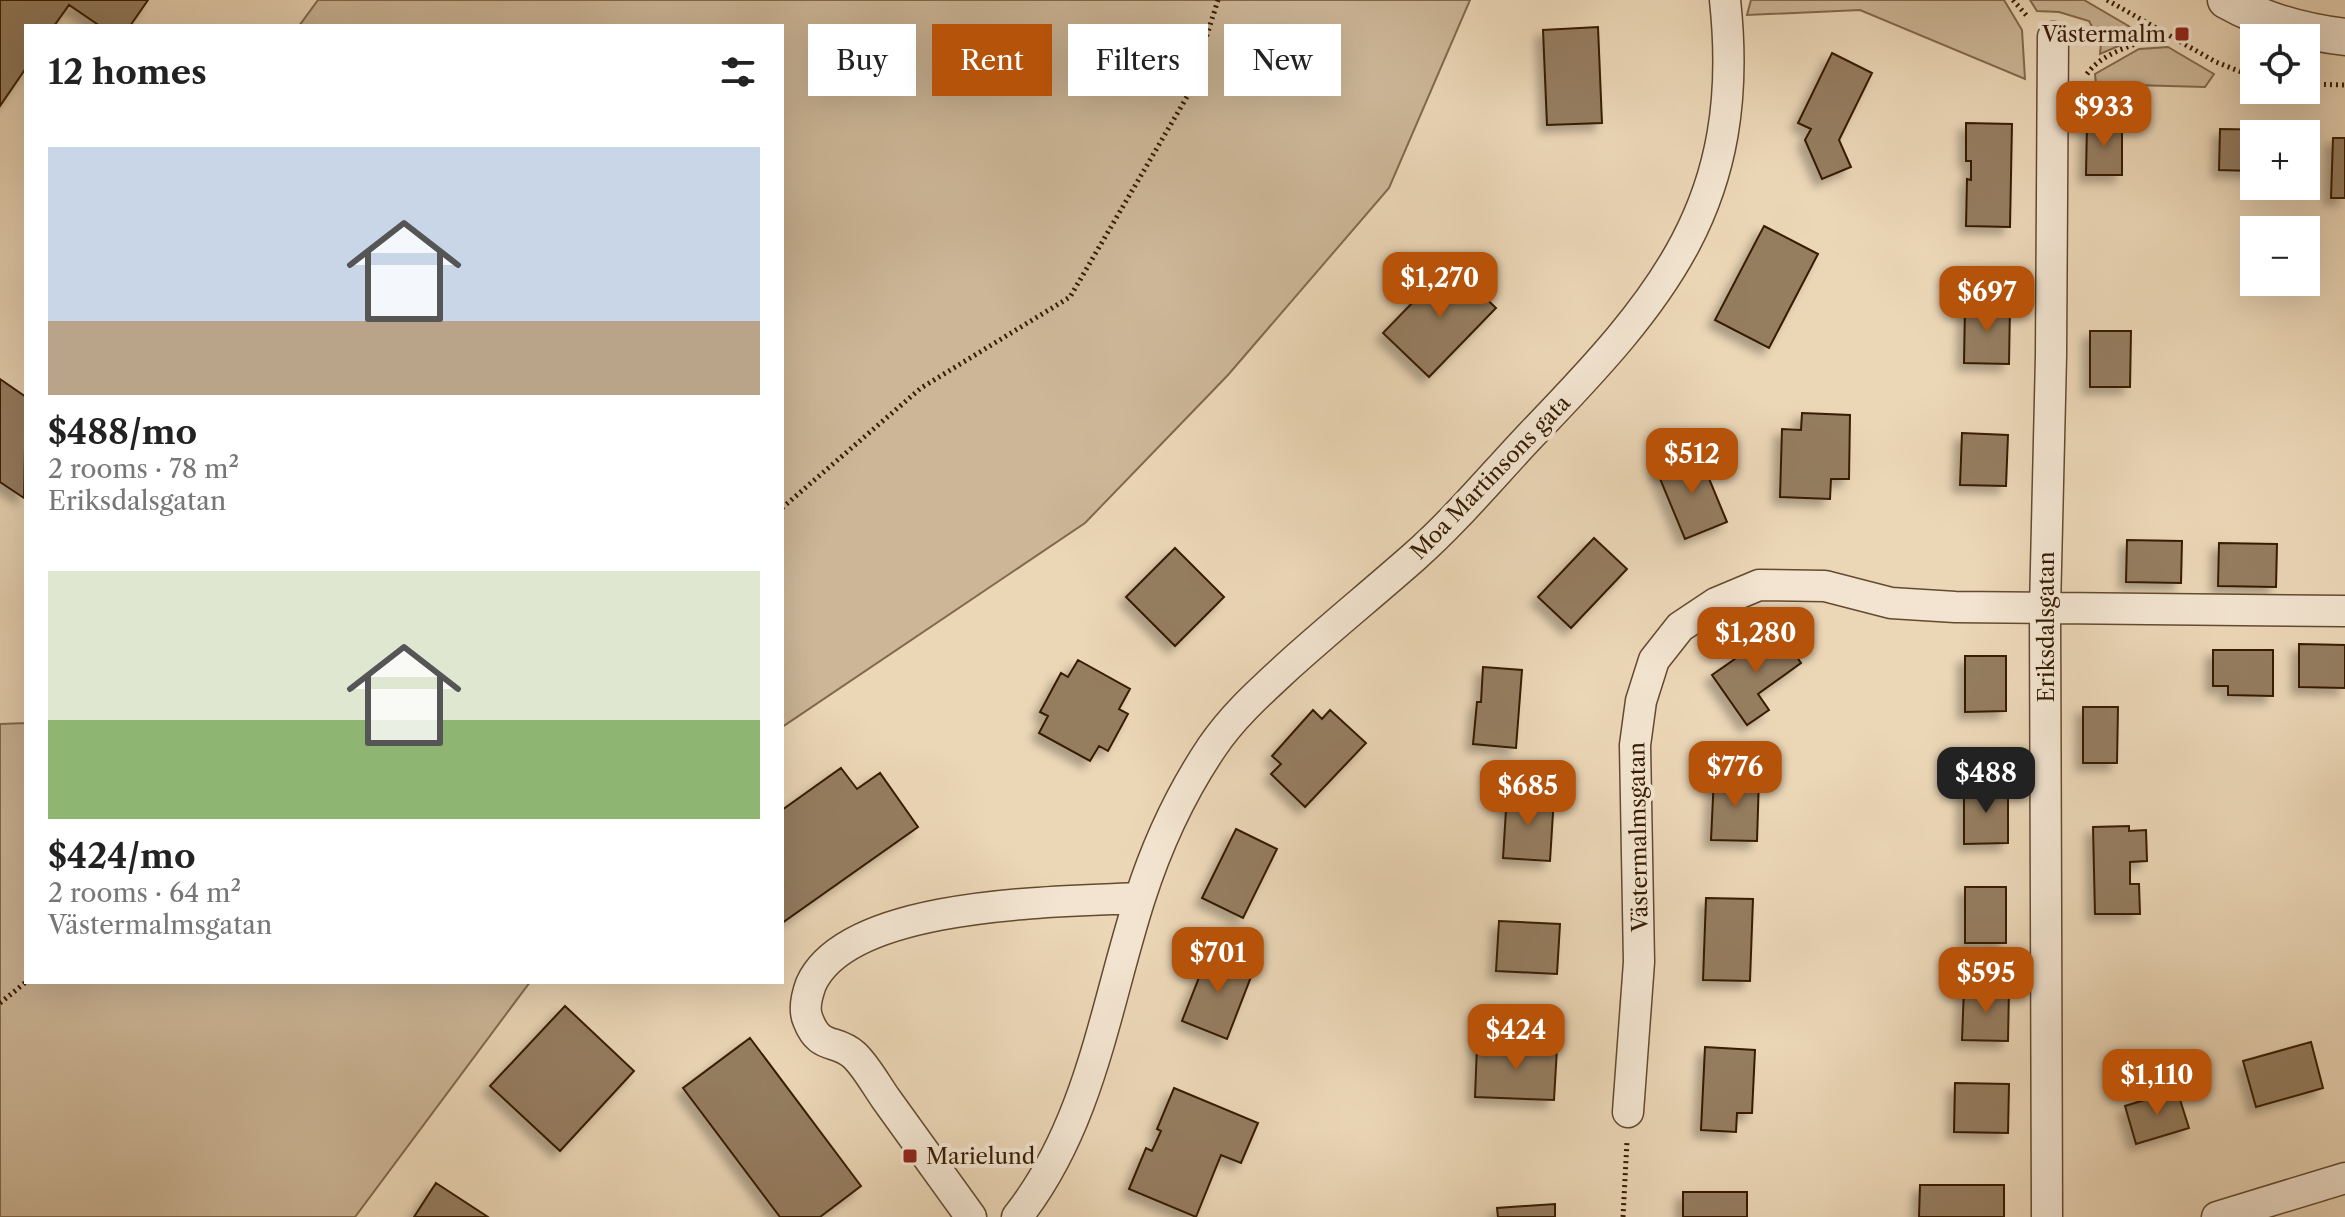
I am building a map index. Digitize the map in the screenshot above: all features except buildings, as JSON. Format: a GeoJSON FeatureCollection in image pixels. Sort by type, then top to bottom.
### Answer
{"type":"FeatureCollection","features":[{"type":"Feature","properties":{"kind":"street","name":"Moa Martinsons gata"},"geometry":{"type":"LineString","coordinates":[[1017,1217],[1040,1186],[1060,1150],[1082,1099],[1123,965],[1139,898],[1165,830],[1213,745],[1245,705],[1417,554],[1579,386],[1651,302],[1694,228],[1710,190],[1721,148],[1728,98],[1730,46],[1725,0]]}},
{"type":"Feature","properties":{"kind":"street"},"geometry":{"type":"LineString","coordinates":[[2226,0],[2254,16],[2345,37]]}},
{"type":"Feature","properties":{"kind":"street","name":"Eriksdalsgatan"},"geometry":{"type":"LineString","coordinates":[[2047,1217],[2045,609],[2051,356],[2053,37]]}},
{"type":"Feature","properties":{"kind":"street","name":"Västermalmsgatan"},"geometry":{"type":"LineString","coordinates":[[1628,1112],[1639,962],[1635,745],[1641,701],[1654,660],[1680,627],[1716,603],[1759,585],[1825,586],[1891,603],[2045,609],[2345,611]]}},
{"type":"Feature","properties":{"kind":"street"},"geometry":{"type":"LineString","coordinates":[[971,1217],[853,1054],[818,1039],[806,1017],[807,995],[816,974],[833,955],[867,935],[909,921],[1013,904],[1139,898]]}},
{"type":"Feature","properties":{"kind":"street"},"geometry":{"type":"LineString","coordinates":[[2217,1217],[2345,1178]]}},
{"type":"Feature","properties":{"kind":"path"},"geometry":{"type":"LineString","coordinates":[[784,506],[921,388],[1070,297],[1188,95],[1218,0]]}},
{"type":"Feature","properties":{"kind":"path"},"geometry":{"type":"LineString","coordinates":[[2107,0],[2216,62],[2240,71]]}},
{"type":"Feature","properties":{"kind":"path"},"geometry":{"type":"LineString","coordinates":[[2052,109],[2075,91],[2093,65],[2132,45],[2167,34]]}},
{"type":"Feature","properties":{"kind":"path"},"geometry":{"type":"LineString","coordinates":[[2320,84],[2345,85]]}},
{"type":"Feature","properties":{"kind":"path"},"geometry":{"type":"LineString","coordinates":[[0,1003],[24,984]]}},
{"type":"Feature","properties":{"kind":"path"},"geometry":{"type":"LineString","coordinates":[[1623,1217],[1628,1112]]}},
{"type":"Feature","properties":{"kind":"shaded area"},"geometry":{"type":"Polygon","coordinates":[[[318,0],[1470,0],[1389,188],[1228,375],[1085,523],[784,726],[784,24],[300,24],[318,0]]]}},
{"type":"Feature","properties":{"kind":"shaded area"},"geometry":{"type":"Polygon","coordinates":[[[1751,0],[2004,0],[2022,30],[2025,79],[1860,10],[1747,15],[1751,0]]]}},
{"type":"Feature","properties":{"kind":"shaded area"},"geometry":{"type":"Polygon","coordinates":[[[2030,0],[2084,0],[2144,35],[2100,54],[2101,43],[2089,21],[2059,12],[2037,11],[2030,0]]]}},
{"type":"Feature","properties":{"kind":"shaded area"},"geometry":{"type":"Polygon","coordinates":[[[2168,47],[2214,74],[2205,87],[2096,84],[2095,74],[2139,49],[2168,47]]]}},
{"type":"Feature","properties":{"kind":"shaded area"},"geometry":{"type":"Polygon","coordinates":[[[24,723],[24,984],[529,984],[355,1217],[0,1217],[0,724],[24,723]]]}},
{"type":"Feature","properties":{"kind":"place","name":"Västermalm"},"geometry":{"type":"Point","coordinates":[2182,34]}},
{"type":"Feature","properties":{"kind":"place","name":"Marielund"},"geometry":{"type":"Point","coordinates":[910,1156]}}]}
